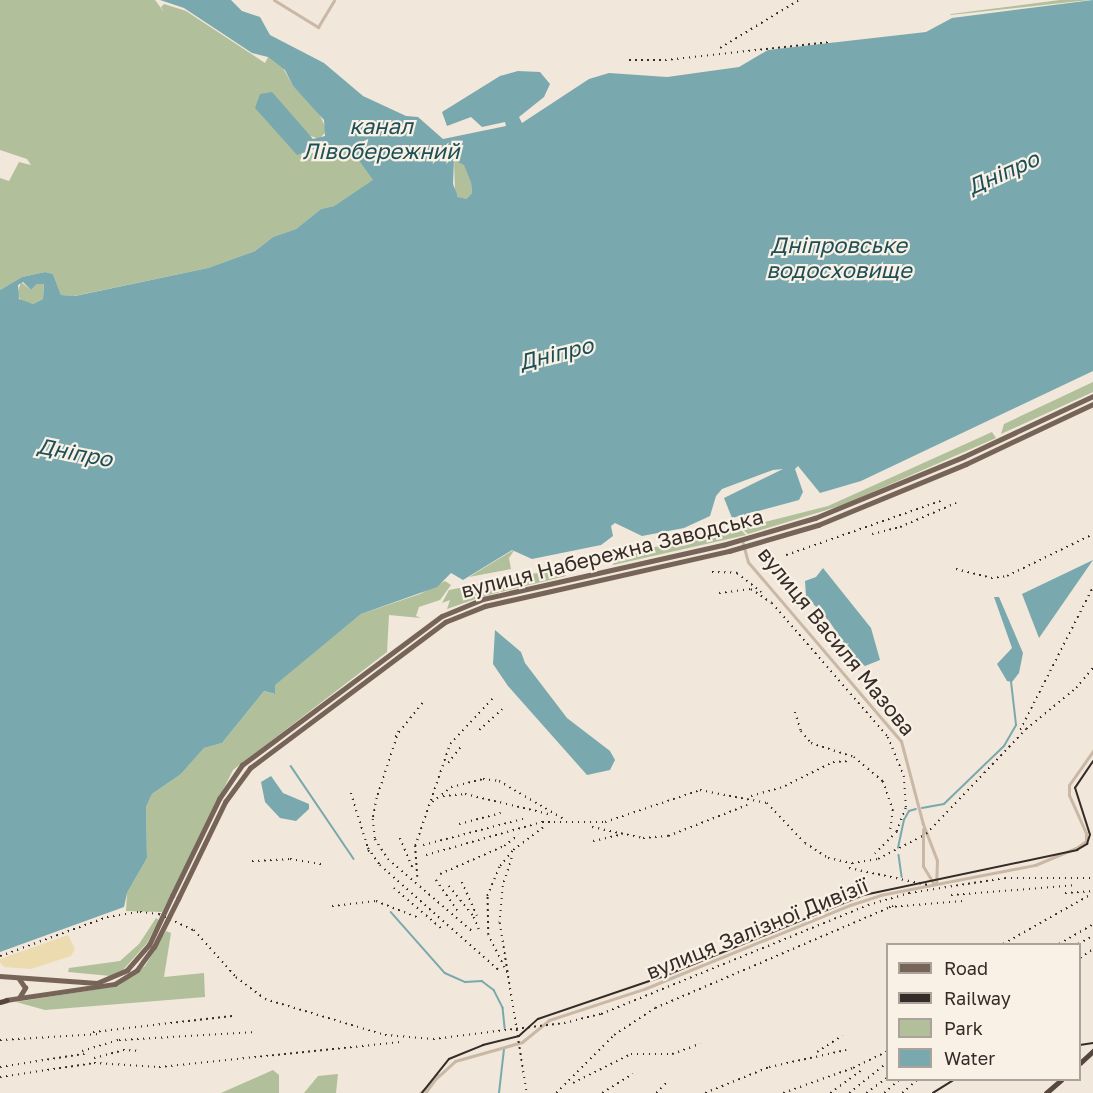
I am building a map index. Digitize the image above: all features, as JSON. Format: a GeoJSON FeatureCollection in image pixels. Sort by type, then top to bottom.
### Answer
{"type":"FeatureCollection","features":[{"type":"Feature","properties":{"kind":"highway"},"geometry":{"type":"LineString","coordinates":[[1081,1062],[1093,1051]]}},
{"type":"Feature","properties":{"kind":"highway"},"geometry":{"type":"LineString","coordinates":[[1046,1093],[1060,1081]]}},
{"type":"Feature","properties":{"kind":"main road","name":"вулиця Набережна Заводська"},"geometry":{"type":"LineString","coordinates":[[0,976],[97,983],[127,970],[152,946],[172,896],[219,799],[237,771],[433,621],[483,599],[742,540],[886,490],[1093,396]]}},
{"type":"Feature","properties":{"kind":"main road","name":"вулиця Набережна Заводська"},"geometry":{"type":"LineString","coordinates":[[2,1001],[115,984],[137,970],[178,899],[225,802],[243,776],[430,631],[485,606],[743,547],[818,525],[910,489],[1093,404]]}},
{"type":"Feature","properties":{"kind":"main road"},"geometry":{"type":"LineString","coordinates":[[16,999],[25,988],[18,978]]}},
{"type":"Feature","properties":{"kind":"street"},"geometry":{"type":"LineString","coordinates":[[274,0],[318,27],[334,0]]}},
{"type":"Feature","properties":{"kind":"street"},"geometry":{"type":"LineString","coordinates":[[742,540],[743,547]]}},
{"type":"Feature","properties":{"kind":"street","name":"вулиця Василя Мазова"},"geometry":{"type":"LineString","coordinates":[[743,547],[748,562],[901,741],[922,824],[937,860],[935,884]]}},
{"type":"Feature","properties":{"kind":"street","name":"вулиця Залізної Дивізії"},"geometry":{"type":"LineString","coordinates":[[447,1066],[478,1052],[519,1043],[556,1017],[644,989],[865,899],[1035,865],[1084,843],[1086,831],[1069,789],[1071,780],[1093,751]]}},
{"type":"Feature","properties":{"kind":"street","name":"вулиця Василя Мазова"},"geometry":{"type":"LineString","coordinates":[[922,824],[921,860],[935,884]]}},
{"type":"Feature","properties":{"kind":"street"},"geometry":{"type":"LineString","coordinates":[[420,1093],[447,1066]]}},
{"type":"Feature","properties":{"kind":"street"},"geometry":{"type":"LineString","coordinates":[[425,1093],[447,1066]]}},
{"type":"Feature","properties":{"kind":"green space"},"geometry":{"type":"Polygon","coordinates":[[[0,0],[155,0],[164,12],[161,7],[164,4],[186,11],[265,63],[268,57],[283,68],[293,86],[319,113],[327,131],[319,139],[308,135],[301,156],[335,147],[346,148],[348,145],[374,180],[334,206],[321,209],[296,229],[273,237],[255,251],[208,268],[74,296],[61,295],[53,274],[45,272],[22,277],[0,290],[0,178],[9,181],[19,162],[31,165],[27,159],[0,150],[0,0]]]}},
{"type":"Feature","properties":{"kind":"green space"},"geometry":{"type":"Polygon","coordinates":[[[1060,0],[1089,0],[950,15],[951,14],[1060,0]]]}},
{"type":"Feature","properties":{"kind":"green space"},"geometry":{"type":"Polygon","coordinates":[[[454,160],[464,164],[471,183],[472,193],[466,199],[461,200],[455,192],[454,160]]]}},
{"type":"Feature","properties":{"kind":"green space"},"geometry":{"type":"Polygon","coordinates":[[[21,282],[31,290],[37,284],[44,283],[43,299],[33,304],[22,302],[17,294],[21,282]]]}},
{"type":"Feature","properties":{"kind":"green space"},"geometry":{"type":"Polygon","coordinates":[[[1093,382],[1093,392],[1001,434],[1004,424],[1093,382]]]}},
{"type":"Feature","properties":{"kind":"green space"},"geometry":{"type":"Polygon","coordinates":[[[992,432],[996,438],[843,505],[748,534],[741,528],[828,506],[992,432]]]}},
{"type":"Feature","properties":{"kind":"green space"},"geometry":{"type":"Polygon","coordinates":[[[739,528],[746,535],[613,565],[611,557],[739,528]]]}},
{"type":"Feature","properties":{"kind":"green space"},"geometry":{"type":"Polygon","coordinates":[[[515,549],[509,558],[511,569],[469,577],[515,549]]]}},
{"type":"Feature","properties":{"kind":"green space"},"geometry":{"type":"Polygon","coordinates":[[[563,568],[566,576],[484,596],[447,609],[450,600],[442,603],[449,590],[563,568]]]}},
{"type":"Feature","properties":{"kind":"green space"},"geometry":{"type":"Polygon","coordinates":[[[445,581],[451,585],[440,600],[419,607],[416,616],[421,618],[389,615],[387,652],[233,770],[162,912],[126,911],[127,893],[147,858],[146,807],[152,794],[181,774],[204,748],[222,743],[264,691],[274,694],[274,685],[361,614],[420,594],[445,581]]]}},
{"type":"Feature","properties":{"kind":"green space"},"geometry":{"type":"Polygon","coordinates":[[[156,918],[159,920],[147,943],[123,970],[111,976],[68,972],[69,968],[120,961],[139,944],[156,918]]]}},
{"type":"Feature","properties":{"kind":"green space"},"geometry":{"type":"Polygon","coordinates":[[[166,931],[171,933],[164,977],[204,973],[205,997],[45,1010],[16,1002],[118,986],[145,966],[166,931]]]}},
{"type":"Feature","properties":{"kind":"green space"},"geometry":{"type":"Polygon","coordinates":[[[273,1070],[279,1075],[279,1093],[221,1093],[273,1070]]]}},
{"type":"Feature","properties":{"kind":"green space"},"geometry":{"type":"Polygon","coordinates":[[[338,1074],[336,1093],[304,1093],[318,1076],[338,1074]]]}},
{"type":"Feature","properties":{"kind":"sand"},"geometry":{"type":"Polygon","coordinates":[[[68,935],[75,949],[71,956],[31,969],[4,967],[0,962],[0,959],[68,935]]]}},
{"type":"Feature","properties":{"kind":"water","name":"Дніпровське водосховище"},"geometry":{"type":"Polygon","coordinates":[[[160,0],[231,0],[242,11],[260,17],[270,35],[324,63],[363,96],[406,116],[418,117],[443,139],[506,126],[505,122],[482,127],[471,117],[447,126],[442,112],[500,76],[518,71],[540,72],[550,84],[544,97],[519,117],[522,123],[589,79],[609,73],[667,77],[739,67],[768,50],[926,32],[952,18],[1093,0],[1093,371],[861,481],[820,493],[798,466],[795,469],[803,492],[799,500],[732,518],[724,498],[783,469],[773,470],[722,489],[716,496],[710,516],[684,528],[642,536],[615,523],[611,526],[613,536],[601,545],[532,559],[512,550],[463,580],[451,573],[437,587],[361,614],[275,685],[275,694],[264,691],[222,743],[204,748],[181,774],[152,794],[146,807],[147,858],[127,893],[124,907],[0,952],[0,290],[22,277],[45,272],[53,274],[61,295],[75,296],[208,268],[255,251],[273,237],[296,229],[321,209],[334,206],[373,180],[348,145],[323,146],[297,155],[255,108],[260,94],[272,92],[313,139],[325,136],[324,120],[293,86],[285,70],[268,57],[252,53],[184,8],[160,0]],[[454,160],[453,184],[458,197],[466,199],[472,193],[471,183],[464,165],[454,160]],[[23,282],[18,285],[19,299],[33,304],[43,299],[44,284],[37,284],[31,290],[23,282]]]}},
{"type":"Feature","properties":{"kind":"water"},"geometry":{"type":"Polygon","coordinates":[[[1093,560],[1039,638],[1022,594],[1093,560]]]}},
{"type":"Feature","properties":{"kind":"water"},"geometry":{"type":"Polygon","coordinates":[[[823,568],[871,628],[880,660],[865,666],[857,662],[829,621],[806,596],[805,581],[816,577],[823,568]]]}},
{"type":"Feature","properties":{"kind":"water"},"geometry":{"type":"Polygon","coordinates":[[[994,597],[999,597],[1023,653],[1019,673],[1012,682],[1007,681],[997,664],[1012,648],[994,597]]]}},
{"type":"Feature","properties":{"kind":"water"},"geometry":{"type":"Polygon","coordinates":[[[495,630],[521,652],[525,663],[567,718],[610,751],[615,760],[610,770],[587,775],[508,686],[493,664],[495,630]]]}},
{"type":"Feature","properties":{"kind":"water"},"geometry":{"type":"Polygon","coordinates":[[[271,776],[283,793],[309,804],[309,809],[296,821],[280,818],[265,802],[261,782],[271,776]]]}},
{"type":"Feature","properties":{"kind":"waterway"},"geometry":{"type":"LineString","coordinates":[[922,808],[944,804],[1004,746],[1016,725],[1011,682]]}},
{"type":"Feature","properties":{"kind":"waterway"},"geometry":{"type":"LineString","coordinates":[[291,766],[354,859]]}},
{"type":"Feature","properties":{"kind":"waterway"},"geometry":{"type":"LineString","coordinates":[[898,848],[904,820],[909,811],[916,809]]}},
{"type":"Feature","properties":{"kind":"waterway"},"geometry":{"type":"LineString","coordinates":[[899,855],[902,877]]}},
{"type":"Feature","properties":{"kind":"waterway"},"geometry":{"type":"LineString","coordinates":[[391,912],[445,973],[465,982],[482,981],[494,990],[503,1008],[505,1028]]}},
{"type":"Feature","properties":{"kind":"waterway"},"geometry":{"type":"LineString","coordinates":[[499,1093],[504,1049]]}},
{"type":"Feature","properties":{"kind":"tram line"},"geometry":{"type":"LineString","coordinates":[[422,1093],[449,1059],[483,1045],[519,1036],[538,1019],[667,975],[864,895],[1077,850],[1087,844],[1090,835],[1075,788],[1093,761]]}},
{"type":"Feature","properties":{"kind":"tram line"},"geometry":{"type":"LineString","coordinates":[[1081,1045],[1093,1043]]}},
{"type":"Feature","properties":{"kind":"tram line"},"geometry":{"type":"LineString","coordinates":[[933,1093],[952,1081]]}},
{"type":"Feature","properties":{"kind":"railway"},"geometry":{"type":"LineString","coordinates":[[720,48],[799,0]]}},
{"type":"Feature","properties":{"kind":"railway"},"geometry":{"type":"LineString","coordinates":[[629,60],[665,60],[832,42]]}},
{"type":"Feature","properties":{"kind":"railway"},"geometry":{"type":"LineString","coordinates":[[786,555],[943,500]]}},
{"type":"Feature","properties":{"kind":"railway"},"geometry":{"type":"LineString","coordinates":[[872,534],[900,527],[956,503]]}},
{"type":"Feature","properties":{"kind":"railway"},"geometry":{"type":"LineString","coordinates":[[956,569],[991,578],[1007,576],[1093,534]]}},
{"type":"Feature","properties":{"kind":"railway"},"geometry":{"type":"LineString","coordinates":[[712,572],[737,573],[761,592]]}},
{"type":"Feature","properties":{"kind":"railway"},"geometry":{"type":"LineString","coordinates":[[1020,730],[1093,587]]}},
{"type":"Feature","properties":{"kind":"railway"},"geometry":{"type":"LineString","coordinates":[[719,593],[751,589],[772,603],[888,737],[904,776],[906,808],[897,832],[875,854]]}},
{"type":"Feature","properties":{"kind":"railway"},"geometry":{"type":"LineString","coordinates":[[426,855],[542,822],[605,822],[700,790],[767,803],[805,843],[828,858],[852,863],[878,859],[926,834],[1026,729],[1076,688],[1093,668]]}},
{"type":"Feature","properties":{"kind":"railway"},"geometry":{"type":"LineString","coordinates":[[417,877],[415,846],[450,744],[492,699]]}},
{"type":"Feature","properties":{"kind":"railway"},"geometry":{"type":"LineString","coordinates":[[395,737],[423,702]]}},
{"type":"Feature","properties":{"kind":"railway"},"geometry":{"type":"LineString","coordinates":[[479,730],[502,709]]}},
{"type":"Feature","properties":{"kind":"railway"},"geometry":{"type":"LineString","coordinates":[[795,712],[801,731],[811,743],[854,757],[883,781],[893,810],[890,833]]}},
{"type":"Feature","properties":{"kind":"railway"},"geometry":{"type":"LineString","coordinates":[[399,731],[377,798],[373,819],[375,839],[388,859],[472,931]]}},
{"type":"Feature","properties":{"kind":"railway"},"geometry":{"type":"LineString","coordinates":[[448,763],[462,745]]}},
{"type":"Feature","properties":{"kind":"railway"},"geometry":{"type":"LineString","coordinates":[[751,796],[785,786],[833,762],[849,761]]}},
{"type":"Feature","properties":{"kind":"railway"},"geometry":{"type":"LineString","coordinates":[[432,802],[451,787],[483,779],[499,781],[564,819]]}},
{"type":"Feature","properties":{"kind":"railway"},"geometry":{"type":"LineString","coordinates":[[351,793],[370,854]]}},
{"type":"Feature","properties":{"kind":"railway"},"geometry":{"type":"LineString","coordinates":[[443,796],[465,794],[549,814]]}},
{"type":"Feature","properties":{"kind":"railway"},"geometry":{"type":"LineString","coordinates":[[592,827],[643,838],[668,836],[747,805]]}},
{"type":"Feature","properties":{"kind":"railway"},"geometry":{"type":"LineString","coordinates":[[459,824],[501,813]]}},
{"type":"Feature","properties":{"kind":"railway"},"geometry":{"type":"LineString","coordinates":[[423,845],[526,818]]}},
{"type":"Feature","properties":{"kind":"railway"},"geometry":{"type":"LineString","coordinates":[[507,973],[488,935],[487,896],[500,866],[513,850],[545,826]]}},
{"type":"Feature","properties":{"kind":"railway"},"geometry":{"type":"LineString","coordinates":[[440,874],[504,846],[518,835]]}},
{"type":"Feature","properties":{"kind":"railway"},"geometry":{"type":"LineString","coordinates":[[593,841],[619,835]]}},
{"type":"Feature","properties":{"kind":"railway"},"geometry":{"type":"LineString","coordinates":[[400,838],[413,869]]}},
{"type":"Feature","properties":{"kind":"railway"},"geometry":{"type":"LineString","coordinates":[[368,848],[380,865],[500,971]]}},
{"type":"Feature","properties":{"kind":"railway"},"geometry":{"type":"LineString","coordinates":[[512,858],[503,886],[500,923],[527,1093]]}},
{"type":"Feature","properties":{"kind":"railway"},"geometry":{"type":"LineString","coordinates":[[252,861],[290,859],[323,864]]}},
{"type":"Feature","properties":{"kind":"railway"},"geometry":{"type":"LineString","coordinates":[[849,868],[928,885]]}},
{"type":"Feature","properties":{"kind":"railway"},"geometry":{"type":"LineString","coordinates":[[0,956],[107,917],[140,912],[159,914],[194,930],[236,977],[265,999],[385,1035],[433,1039],[564,1023],[601,1014],[868,905],[909,893],[1005,878],[1093,878]]}},
{"type":"Feature","properties":{"kind":"railway"},"geometry":{"type":"LineString","coordinates":[[436,880],[460,914]]}},
{"type":"Feature","properties":{"kind":"railway"},"geometry":{"type":"LineString","coordinates":[[462,882],[477,916]]}},
{"type":"Feature","properties":{"kind":"railway"},"geometry":{"type":"LineString","coordinates":[[951,895],[1077,885]]}},
{"type":"Feature","properties":{"kind":"railway"},"geometry":{"type":"LineString","coordinates":[[449,886],[474,917],[481,934]]}},
{"type":"Feature","properties":{"kind":"railway"},"geometry":{"type":"LineString","coordinates":[[394,888],[442,929]]}},
{"type":"Feature","properties":{"kind":"railway"},"geometry":{"type":"LineString","coordinates":[[1065,893],[1093,891]]}},
{"type":"Feature","properties":{"kind":"railway"},"geometry":{"type":"LineString","coordinates":[[1005,943],[1090,895]]}},
{"type":"Feature","properties":{"kind":"railway"},"geometry":{"type":"LineString","coordinates":[[332,906],[376,901],[419,918]]}},
{"type":"Feature","properties":{"kind":"railway"},"geometry":{"type":"LineString","coordinates":[[889,907],[963,901]]}},
{"type":"Feature","properties":{"kind":"railway"},"geometry":{"type":"LineString","coordinates":[[556,1093],[614,1035],[655,1008],[893,906]]}},
{"type":"Feature","properties":{"kind":"railway"},"geometry":{"type":"LineString","coordinates":[[1061,943],[1093,924]]}},
{"type":"Feature","properties":{"kind":"railway"},"geometry":{"type":"LineString","coordinates":[[1080,943],[1093,936]]}},
{"type":"Feature","properties":{"kind":"railway"},"geometry":{"type":"LineString","coordinates":[[1081,957],[1093,949]]}},
{"type":"Feature","properties":{"kind":"railway"},"geometry":{"type":"LineString","coordinates":[[93,1032],[232,1016]]}},
{"type":"Feature","properties":{"kind":"railway"},"geometry":{"type":"LineString","coordinates":[[82,1051],[119,1040],[257,1032]]}},
{"type":"Feature","properties":{"kind":"railway"},"geometry":{"type":"LineString","coordinates":[[0,1040],[100,1034]]}},
{"type":"Feature","properties":{"kind":"railway"},"geometry":{"type":"LineString","coordinates":[[817,1052],[842,1036]]}},
{"type":"Feature","properties":{"kind":"railway"},"geometry":{"type":"LineString","coordinates":[[0,1077],[94,1063],[159,1067],[403,1042]]}},
{"type":"Feature","properties":{"kind":"railway"},"geometry":{"type":"LineString","coordinates":[[573,1083],[631,1054],[672,1054],[700,1044]]}},
{"type":"Feature","properties":{"kind":"railway"},"geometry":{"type":"LineString","coordinates":[[94,1058],[123,1050],[140,1051]]}},
{"type":"Feature","properties":{"kind":"railway"},"geometry":{"type":"LineString","coordinates":[[705,1093],[769,1067],[846,1050]]}},
{"type":"Feature","properties":{"kind":"railway"},"geometry":{"type":"LineString","coordinates":[[783,1093],[853,1068],[886,1052]]}},
{"type":"Feature","properties":{"kind":"railway"},"geometry":{"type":"LineString","coordinates":[[0,1067],[89,1053]]}},
{"type":"Feature","properties":{"kind":"railway"},"geometry":{"type":"LineString","coordinates":[[849,1093],[886,1064]]}},
{"type":"Feature","properties":{"kind":"railway"},"geometry":{"type":"LineString","coordinates":[[830,1093],[863,1069]]}},
{"type":"Feature","properties":{"kind":"railway"},"geometry":{"type":"LineString","coordinates":[[602,1093],[633,1074]]}},
{"type":"Feature","properties":{"kind":"railway"},"geometry":{"type":"LineString","coordinates":[[866,1093],[886,1078]]}},
{"type":"Feature","properties":{"kind":"railway"},"geometry":{"type":"LineString","coordinates":[[884,1093],[898,1081]]}},
{"type":"Feature","properties":{"kind":"railway"},"geometry":{"type":"LineString","coordinates":[[902,1093],[916,1081]]}},
{"type":"Feature","properties":{"kind":"railway"},"geometry":{"type":"LineString","coordinates":[[656,1093],[667,1082]]}},
{"type":"Feature","properties":{"kind":"water label","name":"канал Лівобережний"},"geometry":{"type":"Point","coordinates":[381,138]}},
{"type":"Feature","properties":{"kind":"water label","name":"Дніпро"},"geometry":{"type":"Point","coordinates":[1003,172]}},
{"type":"Feature","properties":{"kind":"water label","name":"Дніпро"},"geometry":{"type":"Point","coordinates":[556,353]}},
{"type":"Feature","properties":{"kind":"water label","name":"Дніпро"},"geometry":{"type":"Point","coordinates":[75,452]}}]}
